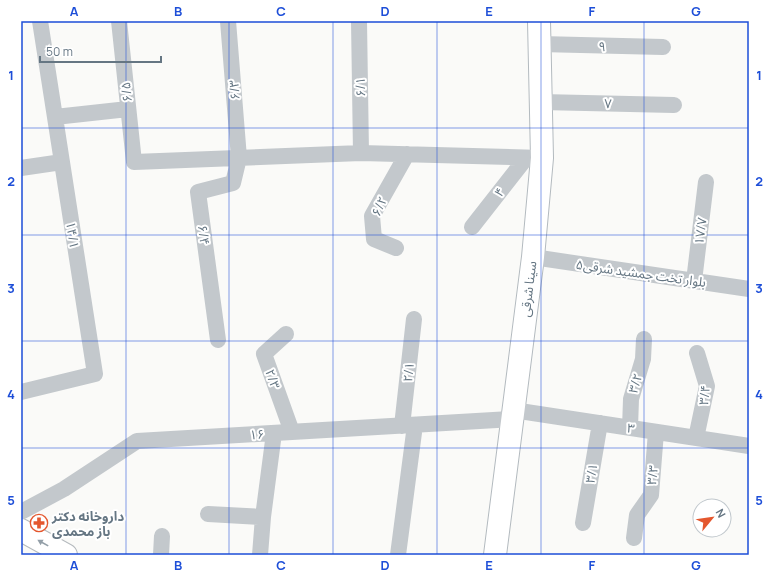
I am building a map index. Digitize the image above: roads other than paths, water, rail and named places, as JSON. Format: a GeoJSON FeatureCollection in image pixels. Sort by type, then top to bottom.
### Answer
{"type":"FeatureCollection","features":[{"type":"Feature","properties":{"kind":"street","name":"۱۴/۱"},"geometry":{"type":"LineString","coordinates":[[21,392],[95,374],[40,21]]}},
{"type":"Feature","properties":{"kind":"street","name":"۶/۵"},"geometry":{"type":"LineString","coordinates":[[119,21],[134,162],[239,158]]}},
{"type":"Feature","properties":{"kind":"street","name":"۶/۳"},"geometry":{"type":"LineString","coordinates":[[228,21],[239,158]]}},
{"type":"Feature","properties":{"kind":"street","name":"۶/۱"},"geometry":{"type":"LineString","coordinates":[[359,21],[361,153]]}},
{"type":"Feature","properties":{"kind":"street","name":"سینا شرقی"},"geometry":{"type":"LineString","coordinates":[[495,555],[532,257],[534,158],[541,102],[540,21]]}},
{"type":"Feature","properties":{"kind":"street","name":"۹"},"geometry":{"type":"LineString","coordinates":[[540,44],[663,47]]}},
{"type":"Feature","properties":{"kind":"street","name":"۷"},"geometry":{"type":"LineString","coordinates":[[541,102],[674,104]]}},
{"type":"Feature","properties":{"kind":"street"},"geometry":{"type":"LineString","coordinates":[[55,117],[128,109]]}},
{"type":"Feature","properties":{"kind":"street"},"geometry":{"type":"LineString","coordinates":[[239,158],[361,153],[534,158]]}},
{"type":"Feature","properties":{"kind":"street","name":"۶/۲"},"geometry":{"type":"LineString","coordinates":[[396,248],[374,239],[372,216],[407,154]]}},
{"type":"Feature","properties":{"kind":"street","name":"۶/۴"},"geometry":{"type":"LineString","coordinates":[[218,340],[198,192],[233,183],[239,158]]}},
{"type":"Feature","properties":{"kind":"street","name":"۴"},"geometry":{"type":"LineString","coordinates":[[472,227],[534,158]]}},
{"type":"Feature","properties":{"kind":"street"},"geometry":{"type":"LineString","coordinates":[[21,168],[62,162]]}},
{"type":"Feature","properties":{"kind":"street","name":"۱۷/۷"},"geometry":{"type":"LineString","coordinates":[[694,281],[706,182]]}},
{"type":"Feature","properties":{"kind":"street","name":"بلوار تخت جمشید شرقی۵"},"geometry":{"type":"LineString","coordinates":[[532,257],[749,289]]}},
{"type":"Feature","properties":{"kind":"street","name":"۲/۱"},"geometry":{"type":"LineString","coordinates":[[398,555],[409,425],[414,318]]}},
{"type":"Feature","properties":{"kind":"street","name":"۲/۳"},"geometry":{"type":"LineString","coordinates":[[286,334],[264,354],[292,432]]}},
{"type":"Feature","properties":{"kind":"street","name":"۳/۲"},"geometry":{"type":"LineString","coordinates":[[630,428],[631,399],[643,359],[644,339]]}},
{"type":"Feature","properties":{"kind":"street","name":"۳/۴"},"geometry":{"type":"LineString","coordinates":[[696,438],[707,386],[697,353]]}},
{"type":"Feature","properties":{"kind":"street","name":"۳"},"geometry":{"type":"LineString","coordinates":[[512,415],[600,424],[749,446]]}},
{"type":"Feature","properties":{"kind":"street","name":"۱۶"},"geometry":{"type":"LineString","coordinates":[[21,512],[64,489],[137,442],[409,425],[512,415]]}},
{"type":"Feature","properties":{"kind":"street","name":"۳/۱"},"geometry":{"type":"LineString","coordinates":[[583,523],[600,424]]}},
{"type":"Feature","properties":{"kind":"street","name":"۳/۳"},"geometry":{"type":"LineString","coordinates":[[634,538],[637,515],[651,494],[656,432]]}},
{"type":"Feature","properties":{"kind":"street"},"geometry":{"type":"LineString","coordinates":[[260,555],[263,517],[274,433]]}},
{"type":"Feature","properties":{"kind":"street"},"geometry":{"type":"LineString","coordinates":[[208,514],[263,517]]}},
{"type":"Feature","properties":{"kind":"street"},"geometry":{"type":"LineString","coordinates":[[21,530],[66,555]]}},
{"type":"Feature","properties":{"kind":"street"},"geometry":{"type":"LineString","coordinates":[[161,555],[162,536]]}},
{"type":"Feature","properties":{"kind":"place","name":"داروخانه دکتر باز محمدی"},"geometry":{"type":"Point","coordinates":[39,523]}}]}
